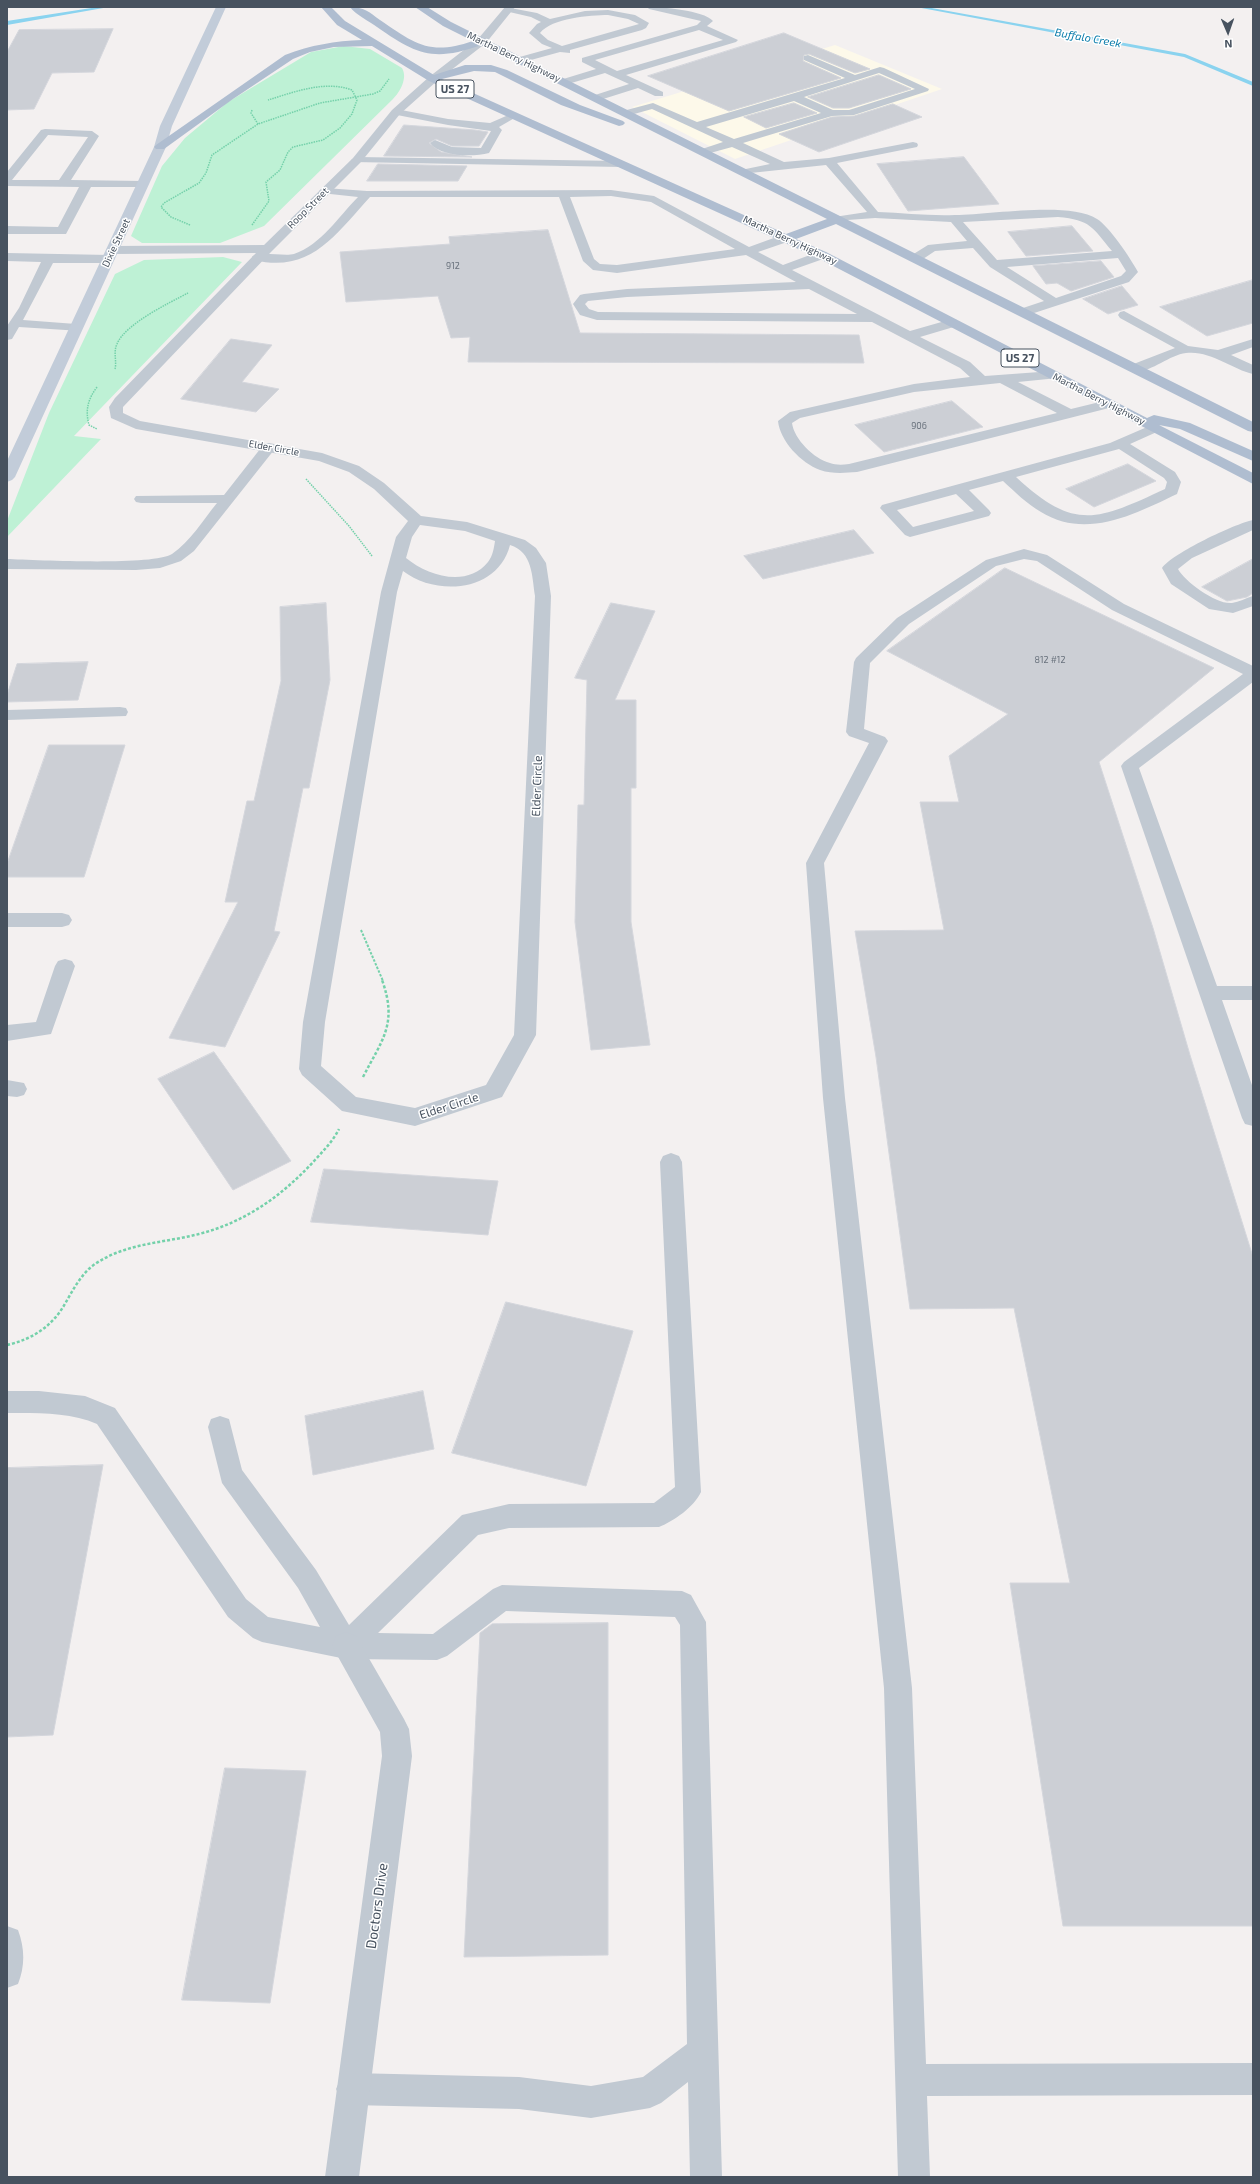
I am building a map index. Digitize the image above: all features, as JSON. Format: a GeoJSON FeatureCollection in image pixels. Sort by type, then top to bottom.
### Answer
{"type":"FeatureCollection","features":[{"type":"Feature","properties":{"kind":"main road","name":"Martha Berry Highway"},"geometry":{"type":"LineString","coordinates":[[326,7],[342,23],[433,79],[822,255],[1253,479]]}},
{"type":"Feature","properties":{"kind":"main road"},"geometry":{"type":"LineString","coordinates":[[355,7],[407,41],[428,50],[456,50],[482,41]]}},
{"type":"Feature","properties":{"kind":"main road","name":"Martha Berry Highway"},"geometry":{"type":"LineString","coordinates":[[420,7],[447,24],[1250,424]]}},
{"type":"Feature","properties":{"kind":"main road"},"geometry":{"type":"LineString","coordinates":[[160,147],[229,97],[289,57],[307,50],[334,44],[375,43]]}},
{"type":"Feature","properties":{"kind":"main road"},"geometry":{"type":"LineString","coordinates":[[433,79],[456,69],[486,68],[498,70],[536,89],[606,119],[673,136]]}},
{"type":"Feature","properties":{"kind":"main road"},"geometry":{"type":"LineString","coordinates":[[786,238],[838,219]]}},
{"type":"Feature","properties":{"kind":"main road"},"geometry":{"type":"LineString","coordinates":[[1115,407],[1184,426],[1253,457]]}},
{"type":"Feature","properties":{"kind":"street","name":"Dixie Street"},"geometry":{"type":"LineString","coordinates":[[7,477],[160,147],[166,126],[187,84],[220,7]]}},
{"type":"Feature","properties":{"kind":"street","name":"Roop Street"},"geometry":{"type":"LineString","coordinates":[[116,415],[116,407],[120,401],[262,253],[356,160],[396,112],[433,79],[482,41],[509,8]]}},
{"type":"Feature","properties":{"kind":"street"},"geometry":{"type":"LineString","coordinates":[[111,254],[262,253]]}},
{"type":"Feature","properties":{"kind":"street","name":"Elder Circle"},"geometry":{"type":"LineString","coordinates":[[116,415],[136,425],[270,447],[322,458],[354,469],[379,486],[416,520],[467,527],[519,543],[530,551],[538,563],[543,596],[537,778],[525,1036],[494,1091],[415,1117],[350,1105],[310,1069],[315,1014],[389,592],[397,558],[404,537],[416,520]]}},
{"type":"Feature","properties":{"kind":"street"},"geometry":{"type":"LineString","coordinates":[[397,558],[423,576],[442,581],[458,581],[476,578],[486,572],[495,563],[504,538]]}},
{"type":"Feature","properties":{"kind":"street","name":"Doctors Drive"},"geometry":{"type":"LineString","coordinates":[[342,2177],[352,2089],[397,1756],[394,1729],[346,1646]]}},
{"type":"Feature","properties":{"kind":"lane"},"geometry":{"type":"LineString","coordinates":[[586,60],[700,27],[708,21],[702,18],[652,7]]}},
{"type":"Feature","properties":{"kind":"lane"},"geometry":{"type":"LineString","coordinates":[[509,8],[534,15],[549,22]]}},
{"type":"Feature","properties":{"kind":"lane"},"geometry":{"type":"LineString","coordinates":[[520,60],[562,49],[643,26],[644,23],[623,14],[598,11],[549,22],[540,26],[534,33],[545,42],[562,49],[640,84],[659,94]]}},
{"type":"Feature","properties":{"kind":"lane"},"geometry":{"type":"LineString","coordinates":[[617,74],[732,40],[700,27]]}},
{"type":"Feature","properties":{"kind":"lane"},"geometry":{"type":"LineString","coordinates":[[808,58],[854,78]]}},
{"type":"Feature","properties":{"kind":"lane"},"geometry":{"type":"LineString","coordinates":[[564,82],[606,69]]}},
{"type":"Feature","properties":{"kind":"lane"},"geometry":{"type":"LineString","coordinates":[[697,126],[880,70],[924,89],[850,113],[831,113],[703,152]]}},
{"type":"Feature","properties":{"kind":"lane"},"geometry":{"type":"LineString","coordinates":[[596,98],[640,84]]}},
{"type":"Feature","properties":{"kind":"lane"},"geometry":{"type":"LineString","coordinates":[[795,97],[831,113]]}},
{"type":"Feature","properties":{"kind":"lane"},"geometry":{"type":"LineString","coordinates":[[627,113],[653,106],[781,165]]}},
{"type":"Feature","properties":{"kind":"lane"},"geometry":{"type":"LineString","coordinates":[[396,112],[446,125],[469,127],[492,126],[513,116]]}},
{"type":"Feature","properties":{"kind":"lane"},"geometry":{"type":"LineString","coordinates":[[486,156],[497,130],[492,126]]}},
{"type":"Feature","properties":{"kind":"lane"},"geometry":{"type":"LineString","coordinates":[[7,179],[45,132],[92,134],[94,136],[63,183]]}},
{"type":"Feature","properties":{"kind":"lane"},"geometry":{"type":"LineString","coordinates":[[435,143],[439,147],[455,147],[486,156]]}},
{"type":"Feature","properties":{"kind":"lane"},"geometry":{"type":"LineString","coordinates":[[745,172],[781,165],[829,161],[913,145]]}},
{"type":"Feature","properties":{"kind":"lane"},"geometry":{"type":"LineString","coordinates":[[449,161],[455,147]]}},
{"type":"Feature","properties":{"kind":"lane"},"geometry":{"type":"LineString","coordinates":[[356,160],[449,161],[486,156],[621,164]]}},
{"type":"Feature","properties":{"kind":"lane"},"geometry":{"type":"LineString","coordinates":[[829,161],[875,215]]}},
{"type":"Feature","properties":{"kind":"lane"},"geometry":{"type":"LineString","coordinates":[[7,183],[143,184]]}},
{"type":"Feature","properties":{"kind":"lane"},"geometry":{"type":"LineString","coordinates":[[7,230],[62,231],[87,183]]}},
{"type":"Feature","properties":{"kind":"lane"},"geometry":{"type":"LineString","coordinates":[[325,191],[367,194],[611,193],[654,199],[782,270],[965,365],[981,380]]}},
{"type":"Feature","properties":{"kind":"lane"},"geometry":{"type":"LineString","coordinates":[[563,193],[589,261],[597,267],[617,269],[748,251],[786,238]]}},
{"type":"Feature","properties":{"kind":"lane"},"geometry":{"type":"LineString","coordinates":[[262,253],[282,259],[296,257],[314,249],[367,194]]}},
{"type":"Feature","properties":{"kind":"lane"},"geometry":{"type":"LineString","coordinates":[[838,219],[875,215],[954,219],[1058,214],[1080,216],[1094,222],[1121,254],[1132,272],[1125,279],[1024,312]]}},
{"type":"Feature","properties":{"kind":"lane"},"geometry":{"type":"LineString","coordinates":[[954,219],[994,264],[1054,302]]}},
{"type":"Feature","properties":{"kind":"lane"},"geometry":{"type":"LineString","coordinates":[[916,258],[932,248],[976,244]]}},
{"type":"Feature","properties":{"kind":"lane"},"geometry":{"type":"LineString","coordinates":[[7,257],[49,258],[111,254]]}},
{"type":"Feature","properties":{"kind":"lane"},"geometry":{"type":"LineString","coordinates":[[994,264],[1121,254]]}},
{"type":"Feature","properties":{"kind":"lane"},"geometry":{"type":"LineString","coordinates":[[782,270],[822,255]]}},
{"type":"Feature","properties":{"kind":"lane"},"geometry":{"type":"LineString","coordinates":[[7,336],[25,308],[49,258]]}},
{"type":"Feature","properties":{"kind":"lane"},"geometry":{"type":"LineString","coordinates":[[812,285],[627,293],[584,298],[579,304],[584,312],[597,316],[874,318]]}},
{"type":"Feature","properties":{"kind":"lane"},"geometry":{"type":"LineString","coordinates":[[1124,315],[1185,349],[1219,354],[1253,370]]}},
{"type":"Feature","properties":{"kind":"lane"},"geometry":{"type":"LineString","coordinates":[[16,323],[76,328]]}},
{"type":"Feature","properties":{"kind":"lane"},"geometry":{"type":"LineString","coordinates":[[908,336],[952,323]]}},
{"type":"Feature","properties":{"kind":"lane"},"geometry":{"type":"LineString","coordinates":[[1219,354],[1253,343]]}},
{"type":"Feature","properties":{"kind":"lane"},"geometry":{"type":"LineString","coordinates":[[1136,368],[1185,349]]}},
{"type":"Feature","properties":{"kind":"lane"},"geometry":{"type":"LineString","coordinates":[[1053,375],[981,380],[914,388],[795,415],[785,421],[784,428],[794,443],[823,466],[838,469],[857,468],[1069,414],[1115,407]]}},
{"type":"Feature","properties":{"kind":"lane"},"geometry":{"type":"LineString","coordinates":[[1003,379],[1069,414]]}},
{"type":"Feature","properties":{"kind":"lane"},"geometry":{"type":"LineString","coordinates":[[958,488],[984,513],[910,532],[887,508],[958,488],[1005,475],[1120,444],[1154,428]]}},
{"type":"Feature","properties":{"kind":"lane"},"geometry":{"type":"LineString","coordinates":[[1005,475],[1052,513],[1073,519],[1091,521],[1110,519],[1172,491],[1174,482],[1170,475],[1120,444]]}},
{"type":"Feature","properties":{"kind":"lane"},"geometry":{"type":"LineString","coordinates":[[7,564],[136,565],[160,563],[176,558],[189,548],[270,447]]}},
{"type":"Feature","properties":{"kind":"lane"},"geometry":{"type":"LineString","coordinates":[[141,499],[227,500]]}},
{"type":"Feature","properties":{"kind":"lane"},"geometry":{"type":"LineString","coordinates":[[1253,525],[1187,556],[1170,568],[1177,581],[1215,606],[1233,608],[1253,601]]}},
{"type":"Feature","properties":{"kind":"lane"},"geometry":{"type":"LineString","coordinates":[[914,2177],[898,1688],[834,1098],[815,862],[879,741],[855,732],[862,662],[903,621],[991,563],[1024,554],[1042,558],[1118,607],[1253,673],[1130,766],[1253,1118]]}},
{"type":"Feature","properties":{"kind":"lane"},"geometry":{"type":"LineString","coordinates":[[7,715],[120,712]]}},
{"type":"Feature","properties":{"kind":"lane"},"geometry":{"type":"LineString","coordinates":[[7,920],[62,920]]}},
{"type":"Feature","properties":{"kind":"lane"},"geometry":{"type":"LineString","coordinates":[[7,1033],[44,1029],[65,966]]}},
{"type":"Feature","properties":{"kind":"lane"},"geometry":{"type":"LineString","coordinates":[[1209,993],[1253,993]]}},
{"type":"Feature","properties":{"kind":"lane"},"geometry":{"type":"LineString","coordinates":[[346,1646],[471,1524],[509,1516],[658,1515],[688,1492],[671,1162]]}},
{"type":"Feature","properties":{"kind":"lane"},"geometry":{"type":"LineString","coordinates":[[7,1402],[39,1402],[85,1407],[106,1416],[237,1608],[262,1628],[346,1646],[437,1647],[502,1598],[682,1604],[693,1622],[706,2177]]}},
{"type":"Feature","properties":{"kind":"lane"},"geometry":{"type":"LineString","coordinates":[[220,1427],[231,1475],[307,1579],[346,1646]]}},
{"type":"Feature","properties":{"kind":"lane"},"geometry":{"type":"LineString","coordinates":[[7,1941],[9,1966],[7,1973]]}},
{"type":"Feature","properties":{"kind":"lane"},"geometry":{"type":"LineString","coordinates":[[352,2089],[520,2093],[591,2102],[650,2092],[702,2052]]}},
{"type":"Feature","properties":{"kind":"lane"},"geometry":{"type":"LineString","coordinates":[[911,2080],[1253,2079]]}},
{"type":"Feature","properties":{"kind":"path"},"geometry":{"type":"LineString","coordinates":[[252,226],[269,202],[270,196],[266,188],[266,182],[280,170],[287,152],[294,147],[322,140],[332,135],[350,119],[355,110],[357,95],[351,90],[328,86],[306,89],[267,100]]}},
{"type":"Feature","properties":{"kind":"path"},"geometry":{"type":"LineString","coordinates":[[254,107],[251,112],[258,124]]}},
{"type":"Feature","properties":{"kind":"shaded area"},"geometry":{"type":"Polygon","coordinates":[[[835,45],[942,89],[735,159],[632,107],[835,45]]]}},
{"type":"Feature","properties":{"kind":"green space"},"geometry":{"type":"Polygon","coordinates":[[[344,46],[370,49],[402,68],[404,72],[404,80],[402,85],[393,99],[264,226],[220,243],[142,243],[131,236],[162,166],[185,138],[228,102],[311,52],[344,46]]]}},
{"type":"Feature","properties":{"kind":"green space"},"geometry":{"type":"Polygon","coordinates":[[[223,257],[242,262],[74,436],[101,439],[7,537],[7,521],[49,413],[115,274],[144,260],[223,257]]]}},
{"type":"Feature","properties":{"kind":"building"},"geometry":{"type":"Polygon","coordinates":[[[113,29],[94,72],[52,73],[34,109],[7,110],[7,52],[19,30],[113,29]]]}},
{"type":"Feature","properties":{"kind":"building"},"geometry":{"type":"Polygon","coordinates":[[[784,33],[870,69],[855,73],[809,54],[804,55],[803,61],[841,78],[729,111],[648,76],[784,33]]]}},
{"type":"Feature","properties":{"kind":"building"},"geometry":{"type":"Polygon","coordinates":[[[879,75],[911,89],[849,108],[833,108],[808,97],[879,75]]]}},
{"type":"Feature","properties":{"kind":"building"},"geometry":{"type":"Polygon","coordinates":[[[794,103],[817,113],[766,128],[744,117],[794,103]]]}},
{"type":"Feature","properties":{"kind":"building"},"geometry":{"type":"Polygon","coordinates":[[[893,104],[922,117],[819,152],[779,134],[832,117],[854,116],[893,104]]]}},
{"type":"Feature","properties":{"kind":"building"},"geometry":{"type":"Polygon","coordinates":[[[404,125],[488,132],[479,146],[452,146],[436,139],[429,143],[441,152],[472,157],[384,156],[404,125]]]}},
{"type":"Feature","properties":{"kind":"building"},"geometry":{"type":"Polygon","coordinates":[[[964,157],[999,204],[908,211],[877,164],[964,157]]]}},
{"type":"Feature","properties":{"kind":"building"},"geometry":{"type":"Polygon","coordinates":[[[378,164],[467,166],[458,181],[367,181],[378,164]]]}},
{"type":"Feature","properties":{"kind":"building"},"geometry":{"type":"Polygon","coordinates":[[[1072,226],[1093,251],[1026,256],[1008,232],[1072,226]]]}},
{"type":"Feature","properties":{"kind":"building"},"geometry":{"type":"Polygon","coordinates":[[[548,230],[580,333],[859,335],[864,363],[468,362],[470,337],[451,338],[438,296],[346,302],[340,252],[450,244],[449,237],[548,230]]]}},
{"type":"Feature","properties":{"kind":"building"},"geometry":{"type":"Polygon","coordinates":[[[1101,261],[1114,277],[1071,291],[1057,283],[1046,284],[1033,266],[1101,261]]]}},
{"type":"Feature","properties":{"kind":"building"},"geometry":{"type":"Polygon","coordinates":[[[1253,280],[1253,323],[1207,336],[1160,307],[1253,280]]]}},
{"type":"Feature","properties":{"kind":"building"},"geometry":{"type":"Polygon","coordinates":[[[1122,286],[1138,305],[1108,314],[1083,299],[1122,286]]]}},
{"type":"Feature","properties":{"kind":"building"},"geometry":{"type":"Polygon","coordinates":[[[231,339],[272,345],[242,382],[279,389],[256,412],[181,399],[231,339]]]}},
{"type":"Feature","properties":{"kind":"building"},"geometry":{"type":"Polygon","coordinates":[[[952,401],[983,427],[884,452],[855,425],[952,401]]]}},
{"type":"Feature","properties":{"kind":"building"},"geometry":{"type":"Polygon","coordinates":[[[1128,464],[1156,481],[1094,507],[1066,489],[1128,464]]]}},
{"type":"Feature","properties":{"kind":"building"},"geometry":{"type":"Polygon","coordinates":[[[854,530],[874,553],[763,579],[744,556],[854,530]]]}},
{"type":"Feature","properties":{"kind":"building"},"geometry":{"type":"Polygon","coordinates":[[[1253,559],[1253,593],[1247,597],[1227,601],[1202,587],[1253,559]]]}},
{"type":"Feature","properties":{"kind":"building"},"geometry":{"type":"Polygon","coordinates":[[[1005,568],[1214,668],[1099,762],[1153,928],[1190,1055],[1253,1257],[1253,1926],[1063,1926],[1010,1583],[1070,1583],[1014,1308],[910,1309],[876,1057],[855,931],[944,930],[920,802],[959,802],[949,756],[1008,714],[887,651],[1005,568]]]}},
{"type":"Feature","properties":{"kind":"building"},"geometry":{"type":"Polygon","coordinates":[[[326,603],[330,680],[309,788],[303,788],[274,931],[280,932],[225,1047],[169,1038],[238,902],[225,902],[247,801],[254,801],[281,681],[280,607],[326,603]]]}},
{"type":"Feature","properties":{"kind":"building"},"geometry":{"type":"Polygon","coordinates":[[[611,603],[655,611],[615,700],[636,700],[636,788],[631,788],[631,922],[650,1045],[591,1050],[575,922],[578,805],[584,805],[587,680],[575,678],[611,603]]]}},
{"type":"Feature","properties":{"kind":"building"},"geometry":{"type":"Polygon","coordinates":[[[88,662],[78,700],[7,702],[7,695],[17,664],[88,662]]]}},
{"type":"Feature","properties":{"kind":"building"},"geometry":{"type":"Polygon","coordinates":[[[49,745],[125,745],[84,877],[7,877],[7,864],[49,745]]]}},
{"type":"Feature","properties":{"kind":"building"},"geometry":{"type":"Polygon","coordinates":[[[214,1052],[291,1161],[233,1190],[158,1079],[214,1052]]]}},
{"type":"Feature","properties":{"kind":"building"},"geometry":{"type":"Polygon","coordinates":[[[324,1169],[498,1181],[488,1235],[311,1222],[324,1169]]]}},
{"type":"Feature","properties":{"kind":"building"},"geometry":{"type":"Polygon","coordinates":[[[506,1302],[633,1331],[586,1486],[452,1453],[506,1302]]]}},
{"type":"Feature","properties":{"kind":"building"},"geometry":{"type":"Polygon","coordinates":[[[423,1391],[434,1449],[313,1475],[305,1416],[423,1391]]]}},
{"type":"Feature","properties":{"kind":"building"},"geometry":{"type":"Polygon","coordinates":[[[103,1465],[53,1735],[7,1737],[7,1468],[103,1465]]]}},
{"type":"Feature","properties":{"kind":"building"},"geometry":{"type":"Polygon","coordinates":[[[608,1623],[608,1955],[464,1957],[480,1633],[492,1624],[608,1623]]]}},
{"type":"Feature","properties":{"kind":"building"},"geometry":{"type":"Polygon","coordinates":[[[225,1768],[306,1771],[270,2003],[182,2000],[225,1768]]]}},
{"type":"Feature","properties":{"kind":"waterway","name":"Buffalo Creek"},"geometry":{"type":"LineString","coordinates":[[7,23],[107,7]]}},
{"type":"Feature","properties":{"kind":"waterway","name":"Buffalo Creek"},"geometry":{"type":"LineString","coordinates":[[918,7],[1185,56],[1253,84]]}}]}
